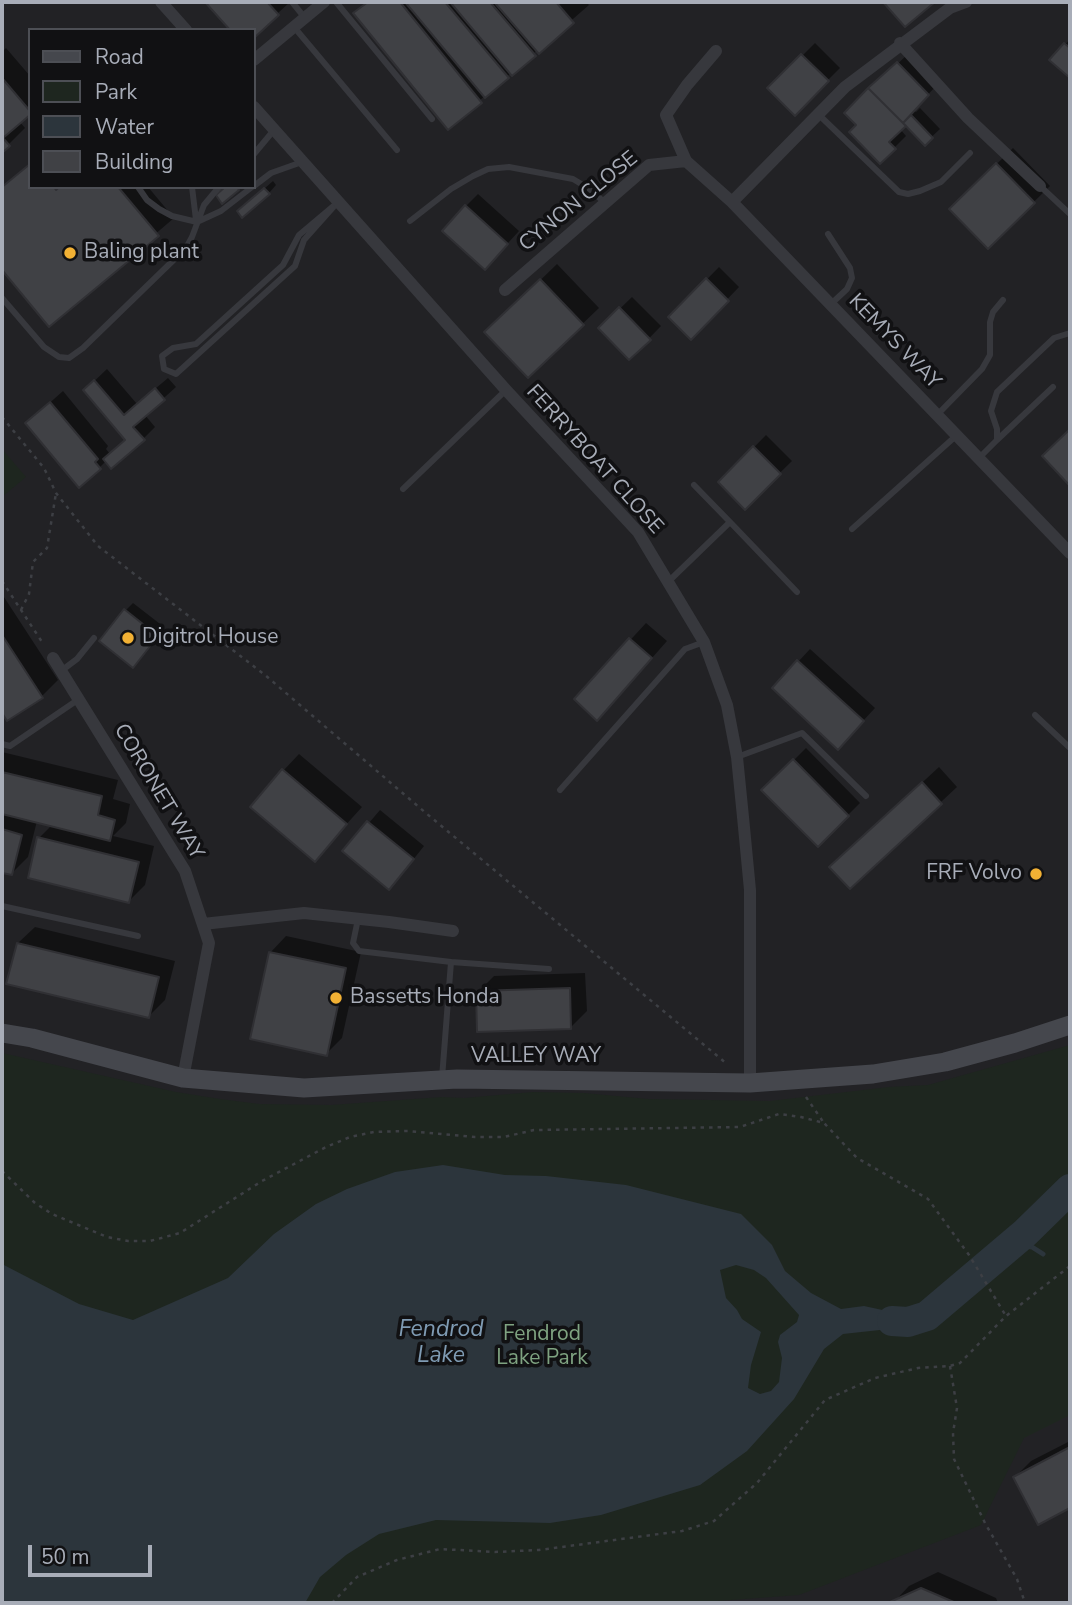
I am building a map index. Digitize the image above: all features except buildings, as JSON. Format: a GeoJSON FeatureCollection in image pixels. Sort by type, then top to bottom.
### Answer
{"type":"FeatureCollection","features":[{"type":"Feature","properties":{"kind":"street"},"geometry":{"type":"LineString","coordinates":[[161,2],[184,28]]}},
{"type":"Feature","properties":{"kind":"street"},"geometry":{"type":"LineString","coordinates":[[256,58],[324,2]]}},
{"type":"Feature","properties":{"kind":"street"},"geometry":{"type":"LineString","coordinates":[[732,202],[845,87],[900,43],[950,8],[966,2]]}},
{"type":"Feature","properties":{"kind":"street"},"geometry":{"type":"LineString","coordinates":[[900,43],[968,118],[1040,186]]}},
{"type":"Feature","properties":{"kind":"street"},"geometry":{"type":"LineString","coordinates":[[686,162],[666,115],[716,51]]}},
{"type":"Feature","properties":{"kind":"street","name":"FERRYBOAT CLOSE"},"geometry":{"type":"LineString","coordinates":[[256,109],[337,203],[638,532],[704,642],[727,705],[737,757],[750,890],[750,1083]]}},
{"type":"Feature","properties":{"kind":"street","name":"KEMYS WAY"},"geometry":{"type":"LineString","coordinates":[[686,162],[732,202],[1070,552]]}},
{"type":"Feature","properties":{"kind":"street","name":"CYNON CLOSE"},"geometry":{"type":"LineString","coordinates":[[505,290],[649,165],[686,162]]}},
{"type":"Feature","properties":{"kind":"street","name":"CORONET WAY"},"geometry":{"type":"LineString","coordinates":[[52,658],[185,871],[203,923],[209,943],[183,1078]]}},
{"type":"Feature","properties":{"kind":"street"},"geometry":{"type":"LineString","coordinates":[[203,923],[304,913],[453,932]]}},
{"type":"Feature","properties":{"kind":"street","name":"VALLEY WAY"},"geometry":{"type":"LineString","coordinates":[[2,1033],[32,1038],[183,1078],[304,1088],[442,1080],[750,1083],[873,1074],[946,1062],[1070,1025]]}},
{"type":"Feature","properties":{"kind":"lane"},"geometry":{"type":"LineString","coordinates":[[292,2],[305,18]]}},
{"type":"Feature","properties":{"kind":"lane"},"geometry":{"type":"LineString","coordinates":[[337,2],[432,120]]}},
{"type":"Feature","properties":{"kind":"lane"},"geometry":{"type":"LineString","coordinates":[[294,27],[397,150]]}},
{"type":"Feature","properties":{"kind":"lane"},"geometry":{"type":"LineString","coordinates":[[818,114],[899,192],[908,194],[920,191],[941,181],[970,153]]}},
{"type":"Feature","properties":{"kind":"lane"},"geometry":{"type":"LineString","coordinates":[[256,152],[274,130]]}},
{"type":"Feature","properties":{"kind":"lane"},"geometry":{"type":"LineString","coordinates":[[256,185],[271,173],[302,162]]}},
{"type":"Feature","properties":{"kind":"lane"},"geometry":{"type":"LineString","coordinates":[[411,221],[450,189],[473,176],[488,169],[509,167],[573,179],[605,203]]}},
{"type":"Feature","properties":{"kind":"lane"},"geometry":{"type":"LineString","coordinates":[[1040,186],[1070,214]]}},
{"type":"Feature","properties":{"kind":"lane"},"geometry":{"type":"LineString","coordinates":[[140,189],[159,209],[172,216],[197,222],[221,211],[250,189]]}},
{"type":"Feature","properties":{"kind":"lane"},"geometry":{"type":"LineString","coordinates":[[192,189],[197,222]]}},
{"type":"Feature","properties":{"kind":"lane"},"geometry":{"type":"LineString","coordinates":[[2,298],[44,347],[59,357],[69,358],[83,348],[186,248],[209,197],[217,189]]}},
{"type":"Feature","properties":{"kind":"lane"},"geometry":{"type":"LineString","coordinates":[[337,203],[304,240],[295,266],[176,374],[164,369],[162,356],[173,348],[196,344],[283,265],[299,235],[337,203]]}},
{"type":"Feature","properties":{"kind":"lane"},"geometry":{"type":"LineString","coordinates":[[828,234],[850,268],[852,278],[847,289],[831,304]]}},
{"type":"Feature","properties":{"kind":"lane"},"geometry":{"type":"LineString","coordinates":[[937,415],[982,369],[990,355],[990,322],[993,312],[1003,300]]}},
{"type":"Feature","properties":{"kind":"lane"},"geometry":{"type":"LineString","coordinates":[[998,440],[991,411],[997,392],[1054,338],[1070,332]]}},
{"type":"Feature","properties":{"kind":"lane"},"geometry":{"type":"LineString","coordinates":[[979,458],[1053,387]]}},
{"type":"Feature","properties":{"kind":"lane"},"geometry":{"type":"LineString","coordinates":[[403,489],[506,390]]}},
{"type":"Feature","properties":{"kind":"lane"},"geometry":{"type":"LineString","coordinates":[[852,529],[957,435]]}},
{"type":"Feature","properties":{"kind":"lane"},"geometry":{"type":"LineString","coordinates":[[694,485],[797,592]]}},
{"type":"Feature","properties":{"kind":"lane"},"geometry":{"type":"LineString","coordinates":[[669,581],[730,522]]}},
{"type":"Feature","properties":{"kind":"lane"},"geometry":{"type":"LineString","coordinates":[[61,671],[77,659],[94,638]]}},
{"type":"Feature","properties":{"kind":"lane"},"geometry":{"type":"LineString","coordinates":[[560,790],[685,649],[704,642]]}},
{"type":"Feature","properties":{"kind":"lane"},"geometry":{"type":"LineString","coordinates":[[2,744],[10,746],[79,699]]}},
{"type":"Feature","properties":{"kind":"lane"},"geometry":{"type":"LineString","coordinates":[[1035,715],[1070,748]]}},
{"type":"Feature","properties":{"kind":"lane"},"geometry":{"type":"LineString","coordinates":[[737,757],[802,733],[866,796]]}},
{"type":"Feature","properties":{"kind":"lane"},"geometry":{"type":"LineString","coordinates":[[2,907],[138,936]]}},
{"type":"Feature","properties":{"kind":"lane"},"geometry":{"type":"LineString","coordinates":[[358,919],[353,943],[359,951],[451,962],[549,969]]}},
{"type":"Feature","properties":{"kind":"lane"},"geometry":{"type":"LineString","coordinates":[[442,1080],[451,962]]}},
{"type":"Feature","properties":{"kind":"path"},"geometry":{"type":"LineString","coordinates":[[2,417],[44,468],[56,493],[98,546],[265,675],[750,1083]]}},
{"type":"Feature","properties":{"kind":"path"},"geometry":{"type":"LineString","coordinates":[[21,610],[29,594],[33,562],[47,548],[56,493]]}},
{"type":"Feature","properties":{"kind":"path"},"geometry":{"type":"LineString","coordinates":[[2,581],[52,658]]}},
{"type":"Feature","properties":{"kind":"path"},"geometry":{"type":"LineString","coordinates":[[793,1080],[824,1123],[857,1158],[928,1199],[969,1255],[1006,1316]]}},
{"type":"Feature","properties":{"kind":"path"},"geometry":{"type":"LineString","coordinates":[[2,1171],[35,1203],[52,1214],[107,1237],[150,1241],[180,1233],[262,1181],[350,1136],[408,1131],[504,1137],[534,1130],[740,1126],[779,1115],[824,1123]]}},
{"type":"Feature","properties":{"kind":"path"},"geometry":{"type":"LineString","coordinates":[[332,1603],[357,1577],[397,1560],[440,1549],[495,1552],[539,1550],[682,1531],[713,1521],[757,1483],[825,1400],[875,1378],[918,1368],[960,1363],[1006,1316],[1070,1266]]}},
{"type":"Feature","properties":{"kind":"path"},"geometry":{"type":"LineString","coordinates":[[950,1366],[957,1408],[953,1433],[954,1459],[985,1523],[1017,1578],[1025,1603]]}},
{"type":"Feature","properties":{"kind":"shaded area"},"geometry":{"type":"Polygon","coordinates":[[[2,2],[1070,2],[1070,1603],[305,1603],[2,1264],[2,2]]]}},
{"type":"Feature","properties":{"kind":"green space"},"geometry":{"type":"Polygon","coordinates":[[[2,449],[26,477],[2,497],[2,449]]]}},
{"type":"Feature","properties":{"kind":"green space","name":"Fendrod Lake Park"},"geometry":{"type":"Polygon","coordinates":[[[1070,1045],[1070,1415],[1024,1438],[981,1525],[799,1595],[691,1603],[2,1603],[2,1053],[176,1092],[220,1099],[259,1104],[331,1105],[533,1092],[584,1093],[648,1099],[770,1101],[928,1085],[1070,1045]]]}},
{"type":"Feature","properties":{"kind":"water","name":"Fendrod Lake"},"geometry":{"type":"Polygon","coordinates":[[[443,1165],[505,1175],[546,1176],[626,1185],[741,1214],[772,1245],[785,1271],[811,1293],[841,1309],[864,1306],[887,1311],[892,1321],[889,1329],[843,1334],[824,1349],[794,1399],[747,1451],[700,1485],[601,1515],[550,1523],[436,1520],[379,1534],[346,1555],[320,1577],[305,1603],[2,1603],[2,1264],[79,1304],[133,1320],[228,1278],[274,1234],[316,1204],[347,1189],[395,1172],[443,1165]],[[736,1265],[720,1270],[726,1298],[742,1319],[761,1332],[751,1365],[748,1388],[760,1394],[771,1391],[779,1382],[782,1358],[778,1342],[780,1335],[797,1322],[799,1315],[766,1278],[754,1270],[736,1265]]]}},
{"type":"Feature","properties":{"kind":"waterway"},"geometry":{"type":"LineString","coordinates":[[892,1321],[908,1322],[927,1316],[1025,1233],[1070,1189]]}},
{"type":"Feature","properties":{"kind":"waterway"},"geometry":{"type":"LineString","coordinates":[[1012,1244],[1032,1247],[1043,1254]]}},
{"type":"Feature","properties":{"kind":"place","name":"Baling plant"},"geometry":{"type":"Point","coordinates":[70,253]}},
{"type":"Feature","properties":{"kind":"place","name":"Digitrol House"},"geometry":{"type":"Point","coordinates":[128,638]}},
{"type":"Feature","properties":{"kind":"place","name":"FRF Volvo"},"geometry":{"type":"Point","coordinates":[1036,874]}},
{"type":"Feature","properties":{"kind":"place","name":"Bassetts Honda"},"geometry":{"type":"Point","coordinates":[336,998]}}]}
